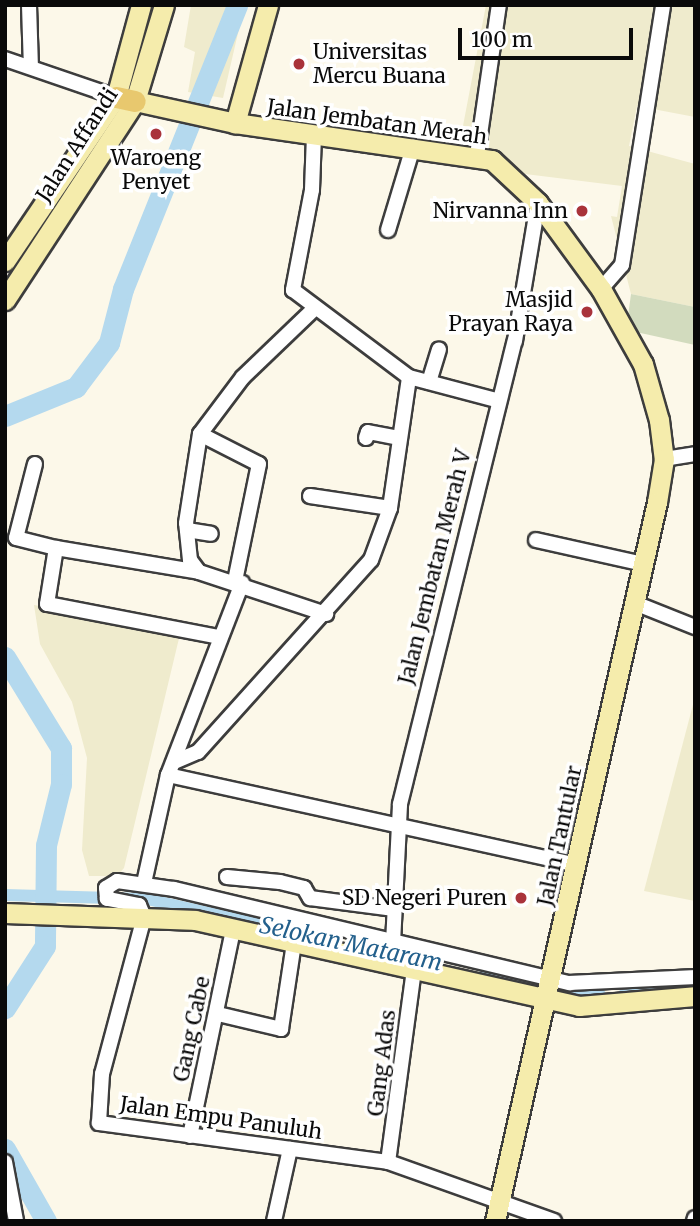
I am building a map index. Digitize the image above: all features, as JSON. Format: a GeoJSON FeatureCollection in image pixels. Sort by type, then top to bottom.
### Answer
{"type":"FeatureCollection","features":[{"type":"Feature","properties":{"kind":"street"},"geometry":{"type":"LineString","coordinates":[[29,5],[31,67]]}},
{"type":"Feature","properties":{"kind":"street","name":"Jalan Affandi"},"geometry":{"type":"LineString","coordinates":[[7,255],[125,99],[141,5]]}},
{"type":"Feature","properties":{"kind":"street","name":"Jalan Affandi"},"geometry":{"type":"LineString","coordinates":[[5,300],[125,99],[164,5]]}},
{"type":"Feature","properties":{"kind":"street","name":"Jalan Jembatan Merah"},"geometry":{"type":"LineString","coordinates":[[268,5],[229,122],[477,155],[502,168],[538,203],[601,289],[643,364],[664,459]]}},
{"type":"Feature","properties":{"kind":"street"},"geometry":{"type":"LineString","coordinates":[[477,155],[499,5]]}},
{"type":"Feature","properties":{"kind":"street"},"geometry":{"type":"LineString","coordinates":[[601,289],[622,265],[663,5]]}},
{"type":"Feature","properties":{"kind":"street"},"geometry":{"type":"LineString","coordinates":[[5,59],[125,99],[229,122]]}},
{"type":"Feature","properties":{"kind":"street"},"geometry":{"type":"LineString","coordinates":[[314,135],[308,213],[292,287],[314,309],[409,377],[496,400]]}},
{"type":"Feature","properties":{"kind":"street"},"geometry":{"type":"LineString","coordinates":[[388,230],[413,146]]}},
{"type":"Feature","properties":{"kind":"street","name":"Jalan Jembatan Merah V"},"geometry":{"type":"LineString","coordinates":[[393,943],[398,825],[496,400],[515,341],[538,203]]}},
{"type":"Feature","properties":{"kind":"street"},"geometry":{"type":"LineString","coordinates":[[199,572],[187,530],[200,434],[243,377],[314,309]]}},
{"type":"Feature","properties":{"kind":"street"},"geometry":{"type":"LineString","coordinates":[[429,382],[439,350]]}},
{"type":"Feature","properties":{"kind":"street"},"geometry":{"type":"LineString","coordinates":[[171,769],[198,752],[326,614],[372,560],[390,508],[398,438],[409,377]]}},
{"type":"Feature","properties":{"kind":"street"},"geometry":{"type":"LineString","coordinates":[[366,438],[368,432],[398,438]]}},
{"type":"Feature","properties":{"kind":"street"},"geometry":{"type":"LineString","coordinates":[[144,883],[171,769],[239,582],[259,464],[200,434]]}},
{"type":"Feature","properties":{"kind":"street"},"geometry":{"type":"LineString","coordinates":[[664,459],[695,454]]}},
{"type":"Feature","properties":{"kind":"street","name":"Jalan Tantular"},"geometry":{"type":"LineString","coordinates":[[495,1221],[551,991],[664,459]]}},
{"type":"Feature","properties":{"kind":"street"},"geometry":{"type":"LineString","coordinates":[[35,464],[16,538],[56,548],[199,572],[239,582],[326,614]]}},
{"type":"Feature","properties":{"kind":"street"},"geometry":{"type":"LineString","coordinates":[[310,496],[390,508]]}},
{"type":"Feature","properties":{"kind":"street"},"geometry":{"type":"LineString","coordinates":[[187,530],[211,534]]}},
{"type":"Feature","properties":{"kind":"street"},"geometry":{"type":"LineString","coordinates":[[536,540],[643,564]]}},
{"type":"Feature","properties":{"kind":"street"},"geometry":{"type":"LineString","coordinates":[[56,548],[47,604],[219,637]]}},
{"type":"Feature","properties":{"kind":"street"},"geometry":{"type":"LineString","coordinates":[[635,603],[695,627]]}},
{"type":"Feature","properties":{"kind":"street"},"geometry":{"type":"LineString","coordinates":[[171,769],[398,825],[576,865]]}},
{"type":"Feature","properties":{"kind":"street"},"geometry":{"type":"LineString","coordinates":[[227,877],[279,882],[304,888],[310,898],[394,909]]}},
{"type":"Feature","properties":{"kind":"street"},"geometry":{"type":"LineString","coordinates":[[144,917],[139,905],[105,894],[113,882],[144,883],[393,943],[551,991]]}},
{"type":"Feature","properties":{"kind":"street"},"geometry":{"type":"LineString","coordinates":[[9,914],[144,917],[233,930],[414,970],[551,991],[664,989],[695,996]]}},
{"type":"Feature","properties":{"kind":"street","name":"Jalan Empu Panuluh"},"geometry":{"type":"LineString","coordinates":[[144,917],[102,1074],[99,1122],[388,1162],[500,1198],[554,1221]]}},
{"type":"Feature","properties":{"kind":"street","name":"Gang Cabe"},"geometry":{"type":"LineString","coordinates":[[190,1136],[218,1014],[233,930]]}},
{"type":"Feature","properties":{"kind":"street"},"geometry":{"type":"LineString","coordinates":[[218,1014],[281,1028],[294,943]]}},
{"type":"Feature","properties":{"kind":"street","name":"Gang Adas"},"geometry":{"type":"LineString","coordinates":[[388,1162],[414,970]]}},
{"type":"Feature","properties":{"kind":"street"},"geometry":{"type":"LineString","coordinates":[[664,989],[695,977]]}},
{"type":"Feature","properties":{"kind":"street"},"geometry":{"type":"LineString","coordinates":[[275,1221],[290,1149]]}},
{"type":"Feature","properties":{"kind":"street"},"geometry":{"type":"LineString","coordinates":[[5,1163],[16,1221]]}},
{"type":"Feature","properties":{"kind":"shaded area"},"geometry":{"type":"Polygon","coordinates":[[[191,5],[244,7],[223,98],[188,92],[195,52],[184,47],[191,5]]]}},
{"type":"Feature","properties":{"kind":"shaded area"},"geometry":{"type":"Polygon","coordinates":[[[486,5],[695,5],[695,117],[637,106],[629,146],[695,164],[695,307],[631,294],[611,216],[617,217],[622,186],[517,173],[458,152],[486,5]]]}},
{"type":"Feature","properties":{"kind":"shaded area"},"geometry":{"type":"Polygon","coordinates":[[[34,605],[181,630],[124,868],[117,876],[89,876],[82,850],[87,758],[72,702],[40,644],[34,605]]]}},
{"type":"Feature","properties":{"kind":"shaded area"},"geometry":{"type":"Polygon","coordinates":[[[695,697],[695,901],[644,891],[695,697]]]}},
{"type":"Feature","properties":{"kind":"green space"},"geometry":{"type":"Polygon","coordinates":[[[631,294],[695,307],[695,345],[636,332],[628,316],[631,294]]]}},
{"type":"Feature","properties":{"kind":"waterway"},"geometry":{"type":"LineString","coordinates":[[5,416],[76,387],[109,343],[123,289],[237,5]]}},
{"type":"Feature","properties":{"kind":"waterway"},"geometry":{"type":"LineString","coordinates":[[5,657],[61,748],[61,784],[46,845],[45,946],[5,1008]]}},
{"type":"Feature","properties":{"kind":"waterway","name":"Selokan Mataram"},"geometry":{"type":"LineString","coordinates":[[5,895],[147,899],[320,938]]}},
{"type":"Feature","properties":{"kind":"waterway","name":"Selokan Mataram"},"geometry":{"type":"LineString","coordinates":[[484,975],[600,995]]}},
{"type":"Feature","properties":{"kind":"waterway","name":"Selokan Mataram"},"geometry":{"type":"LineString","coordinates":[[625,993],[695,985]]}},
{"type":"Feature","properties":{"kind":"waterway"},"geometry":{"type":"LineString","coordinates":[[5,1149],[46,1221]]}},
{"type":"Feature","properties":{"kind":"place","name":"Universitas Mercu Buana"},"geometry":{"type":"Point","coordinates":[299,64]}},
{"type":"Feature","properties":{"kind":"place","name":"Waroeng Penyet"},"geometry":{"type":"Point","coordinates":[156,134]}},
{"type":"Feature","properties":{"kind":"place","name":"Nirvanna Inn"},"geometry":{"type":"Point","coordinates":[582,211]}},
{"type":"Feature","properties":{"kind":"place","name":"Masjid Prayan Raya"},"geometry":{"type":"Point","coordinates":[587,312]}},
{"type":"Feature","properties":{"kind":"place","name":"SD Negeri Puren"},"geometry":{"type":"Point","coordinates":[521,898]}}]}
